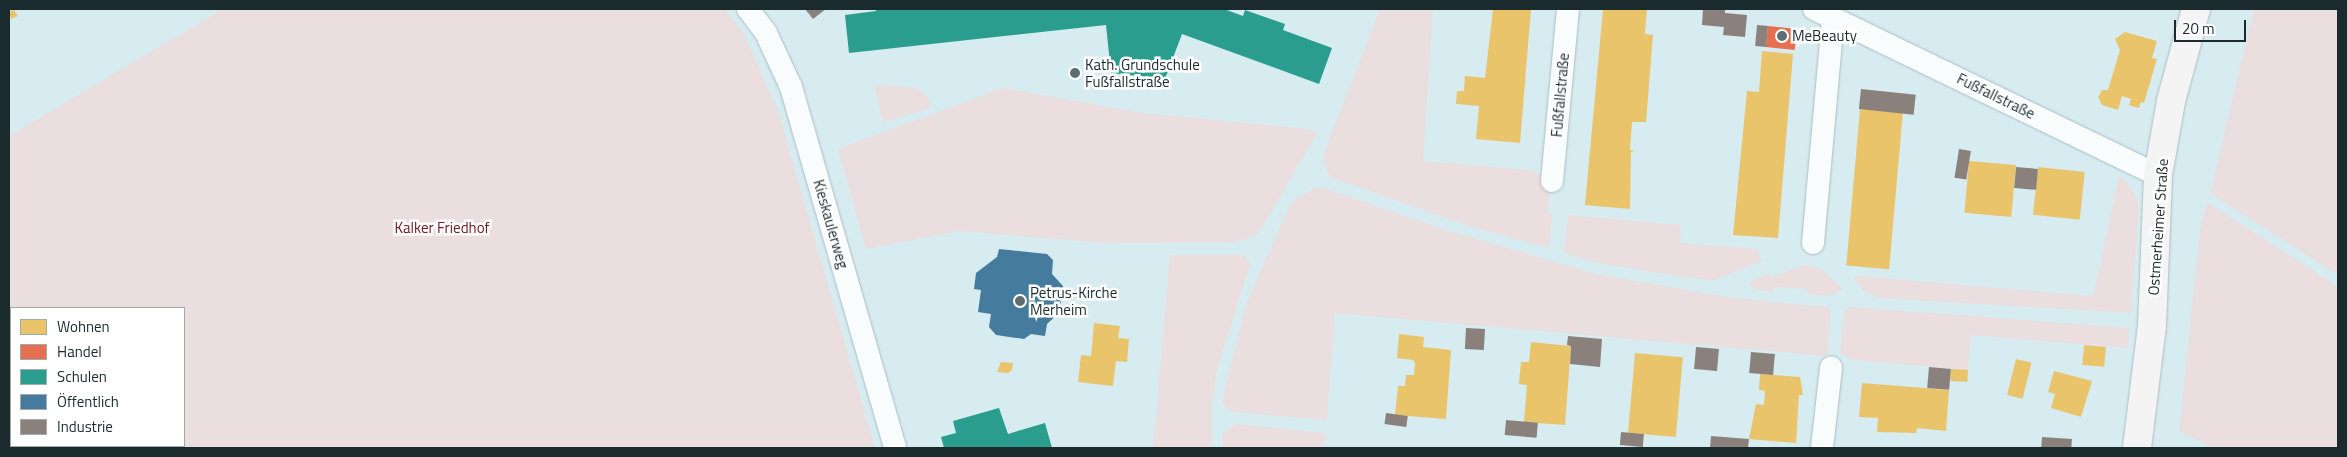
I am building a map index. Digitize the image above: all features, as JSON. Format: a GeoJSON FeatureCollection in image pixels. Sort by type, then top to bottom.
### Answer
{"type":"FeatureCollection","features":[{"type":"Feature","properties":{"kind":"street","name":"Kieskaulerweg"},"geometry":{"type":"LineString","coordinates":[[748,9],[766,33],[791,87],[895,448]]}},
{"type":"Feature","properties":{"kind":"street","name":"Fußfallstraße"},"geometry":{"type":"LineString","coordinates":[[1552,181],[1568,9]]}},
{"type":"Feature","properties":{"kind":"street","name":"Ostmerheimer Straße"},"geometry":{"type":"LineString","coordinates":[[2137,448],[2152,326],[2158,175],[2171,101],[2196,9]]}},
{"type":"Feature","properties":{"kind":"street","name":"Fußfallstraße"},"geometry":{"type":"LineString","coordinates":[[1812,243],[1823,13],[2158,175]]}},
{"type":"Feature","properties":{"kind":"street"},"geometry":{"type":"LineString","coordinates":[[1822,448],[1831,368]]}},
{"type":"Feature","properties":{"kind":"green space","name":"Kalker Friedhof"},"geometry":{"type":"Polygon","coordinates":[[[223,9],[725,9],[744,34],[778,111],[875,448],[9,448],[9,136],[223,9]]]}},
{"type":"Feature","properties":{"kind":"green space"},"geometry":{"type":"Polygon","coordinates":[[[1380,9],[1433,9],[1423,161],[1530,170],[1539,174],[1549,190],[1548,213],[1552,214],[1549,248],[1472,227],[1330,177],[1323,161],[1324,153],[1380,9]]]}},
{"type":"Feature","properties":{"kind":"green space"},"geometry":{"type":"Polygon","coordinates":[[[2254,9],[2338,9],[2338,275],[2210,193],[2254,9]]]}},
{"type":"Feature","properties":{"kind":"green space"},"geometry":{"type":"Polygon","coordinates":[[[874,84],[917,88],[928,97],[931,108],[883,122],[874,84]]]}},
{"type":"Feature","properties":{"kind":"green space"},"geometry":{"type":"Polygon","coordinates":[[[1003,88],[1143,113],[1308,129],[1317,133],[1259,232],[1247,239],[1231,242],[1106,243],[959,231],[866,249],[838,149],[1003,88]]]}},
{"type":"Feature","properties":{"kind":"green space"},"geometry":{"type":"Polygon","coordinates":[[[2119,176],[2128,183],[2139,203],[2131,313],[1879,298],[1865,292],[1854,279],[1858,276],[2093,296],[2119,176]]]}},
{"type":"Feature","properties":{"kind":"green space"},"geometry":{"type":"Polygon","coordinates":[[[1315,188],[1323,188],[1443,229],[1595,274],[1734,298],[1827,307],[1831,311],[1827,356],[1335,313],[1327,420],[1233,412],[1223,405],[1223,397],[1246,304],[1289,207],[1295,199],[1315,188]]]}},
{"type":"Feature","properties":{"kind":"green space"},"geometry":{"type":"Polygon","coordinates":[[[2207,202],[2338,287],[2338,448],[2213,448],[2179,431],[2200,229],[2207,202]]]}},
{"type":"Feature","properties":{"kind":"green space"},"geometry":{"type":"Polygon","coordinates":[[[1568,215],[1681,225],[1680,243],[1757,249],[1762,261],[1713,281],[1601,264],[1565,253],[1562,247],[1565,245],[1568,215]]]}},
{"type":"Feature","properties":{"kind":"green space"},"geometry":{"type":"Polygon","coordinates":[[[1170,255],[1244,255],[1250,264],[1217,370],[1212,401],[1212,448],[1153,448],[1170,255]]]}},
{"type":"Feature","properties":{"kind":"green space"},"geometry":{"type":"Polygon","coordinates":[[[1805,265],[1823,270],[1843,289],[1831,296],[1809,294],[1807,289],[1774,287],[1773,292],[1758,290],[1749,285],[1752,280],[1768,273],[1770,277],[1805,265]]]}},
{"type":"Feature","properties":{"kind":"green space"},"geometry":{"type":"Polygon","coordinates":[[[1851,307],[2129,328],[2128,348],[1971,335],[1968,370],[1846,359],[1847,356],[1840,355],[1844,311],[1851,307]]]}},
{"type":"Feature","properties":{"kind":"green space"},"geometry":{"type":"Polygon","coordinates":[[[1235,424],[1326,433],[1325,448],[1222,448],[1222,434],[1235,424]]]}},
{"type":"Feature","properties":{"kind":"building: Wohnen"},"geometry":{"type":"Polygon","coordinates":[[[1493,9],[1531,9],[1520,143],[1476,139],[1479,106],[1456,104],[1457,91],[1464,91],[1465,76],[1485,78],[1493,9]]]}},
{"type":"Feature","properties":{"kind":"building: Wohnen"},"geometry":{"type":"Polygon","coordinates":[[[1603,9],[1647,9],[1645,34],[1653,35],[1646,122],[1632,122],[1630,150],[1635,151],[1631,152],[1630,209],[1585,205],[1603,9]]]}},
{"type":"Feature","properties":{"kind":"building: Wohnen"},"geometry":{"type":"Polygon","coordinates":[[[14,10],[18,16],[11,19],[9,12],[14,10]]]}},
{"type":"Feature","properties":{"kind":"building: Wohnen"},"geometry":{"type":"Polygon","coordinates":[[[2125,32],[2157,41],[2152,58],[2157,59],[2144,103],[2141,102],[2139,108],[2129,105],[2131,99],[2122,96],[2118,110],[2102,105],[2098,97],[2102,90],[2108,90],[2120,50],[2115,39],[2125,32]]]}},
{"type":"Feature","properties":{"kind":"building: Wohnen"},"geometry":{"type":"Polygon","coordinates":[[[1762,51],[1793,54],[1778,238],[1733,235],[1747,91],[1759,92],[1762,51]]]}},
{"type":"Feature","properties":{"kind":"building: Wohnen"},"geometry":{"type":"Polygon","coordinates":[[[1860,109],[1903,113],[1889,269],[1846,265],[1860,109]]]}},
{"type":"Feature","properties":{"kind":"building: Wohnen"},"geometry":{"type":"Polygon","coordinates":[[[1969,161],[2016,165],[2011,217],[1964,213],[1969,161]]]}},
{"type":"Feature","properties":{"kind":"building: Wohnen"},"geometry":{"type":"Polygon","coordinates":[[[2038,167],[2085,172],[2080,220],[2033,215],[2038,167]]]}},
{"type":"Feature","properties":{"kind":"building: Wohnen"},"geometry":{"type":"Polygon","coordinates":[[[1094,323],[1120,326],[1118,338],[1129,339],[1127,362],[1116,361],[1113,386],[1078,382],[1081,355],[1091,356],[1094,323]]]}},
{"type":"Feature","properties":{"kind":"building: Wohnen"},"geometry":{"type":"Polygon","coordinates":[[[1399,334],[1424,337],[1423,347],[1451,350],[1446,419],[1395,415],[1398,386],[1405,386],[1406,375],[1414,375],[1415,363],[1413,360],[1397,358],[1399,334]]]}},
{"type":"Feature","properties":{"kind":"building: Wohnen"},"geometry":{"type":"Polygon","coordinates":[[[1531,342],[1571,346],[1565,425],[1524,422],[1527,385],[1519,384],[1521,362],[1529,362],[1531,342]]]}},
{"type":"Feature","properties":{"kind":"building: Wohnen"},"geometry":{"type":"Polygon","coordinates":[[[2084,345],[2106,347],[2104,367],[2082,365],[2084,345]]]}},
{"type":"Feature","properties":{"kind":"building: Wohnen"},"geometry":{"type":"Polygon","coordinates":[[[1635,353],[1683,357],[1676,437],[1628,433],[1635,353]]]}},
{"type":"Feature","properties":{"kind":"building: Wohnen"},"geometry":{"type":"Polygon","coordinates":[[[2016,359],[2032,363],[2023,399],[2007,395],[2016,359]]]}},
{"type":"Feature","properties":{"kind":"building: Wohnen"},"geometry":{"type":"Polygon","coordinates":[[[1001,362],[1013,363],[1012,370],[1008,373],[997,372],[1001,362]]]}},
{"type":"Feature","properties":{"kind":"building: Wohnen"},"geometry":{"type":"Polygon","coordinates":[[[1951,369],[1968,370],[1967,382],[1950,381],[1951,369]]]}},
{"type":"Feature","properties":{"kind":"building: Wohnen"},"geometry":{"type":"Polygon","coordinates":[[[2054,371],[2092,381],[2081,417],[2051,408],[2055,394],[2048,392],[2054,371]]]}},
{"type":"Feature","properties":{"kind":"building: Wohnen"},"geometry":{"type":"Polygon","coordinates":[[[1760,374],[1800,377],[1803,395],[1799,395],[1796,443],[1749,439],[1756,404],[1764,405],[1765,391],[1759,390],[1760,374]]]}},
{"type":"Feature","properties":{"kind":"building: Wohnen"},"geometry":{"type":"Polygon","coordinates":[[[1862,383],[1949,390],[1946,431],[1917,428],[1916,433],[1877,432],[1878,418],[1859,417],[1862,383]]]}},
{"type":"Feature","properties":{"kind":"building: Handel"},"geometry":{"type":"Polygon","coordinates":[[[1768,26],[1797,29],[1795,50],[1766,47],[1768,26]]]}},
{"type":"Feature","properties":{"kind":"building: Schulen"},"geometry":{"type":"Polygon","coordinates":[[[877,9],[1224,9],[1243,16],[1245,10],[1285,24],[1283,30],[1332,48],[1319,84],[1182,34],[1165,79],[1111,73],[1106,25],[849,53],[845,15],[876,11],[877,9]]]}},
{"type":"Feature","properties":{"kind":"building: Schulen"},"geometry":{"type":"Polygon","coordinates":[[[999,408],[1008,434],[1045,423],[1052,448],[944,448],[941,437],[956,433],[953,421],[999,408]]]}},
{"type":"Feature","properties":{"kind":"building: Öffentlich","name":"Petrus-Kirche Merheim"},"geometry":{"type":"Polygon","coordinates":[[[999,249],[1047,254],[1053,260],[1052,274],[1063,286],[1059,313],[1047,324],[1045,336],[1031,334],[1024,339],[996,335],[989,327],[991,314],[978,312],[981,290],[974,289],[976,273],[997,257],[999,249]]]}},
{"type":"Feature","properties":{"kind":"building: Industrie"},"geometry":{"type":"Polygon","coordinates":[[[805,9],[826,9],[813,19],[805,9]]]}},
{"type":"Feature","properties":{"kind":"building: Industrie"},"geometry":{"type":"Polygon","coordinates":[[[1703,9],[1725,9],[1725,13],[1747,15],[1745,37],[1723,35],[1724,27],[1702,25],[1703,9]]]}},
{"type":"Feature","properties":{"kind":"building: Industrie"},"geometry":{"type":"Polygon","coordinates":[[[1757,25],[1768,26],[1766,47],[1755,46],[1757,25]]]}},
{"type":"Feature","properties":{"kind":"building: Industrie"},"geometry":{"type":"Polygon","coordinates":[[[1861,89],[1916,95],[1914,115],[1859,109],[1861,89]]]}},
{"type":"Feature","properties":{"kind":"building: Industrie"},"geometry":{"type":"Polygon","coordinates":[[[1959,149],[1971,151],[1966,180],[1954,178],[1959,149]]]}},
{"type":"Feature","properties":{"kind":"building: Industrie"},"geometry":{"type":"Polygon","coordinates":[[[2016,167],[2038,169],[2036,190],[2014,188],[2016,167]]]}},
{"type":"Feature","properties":{"kind":"building: Industrie"},"geometry":{"type":"Polygon","coordinates":[[[1466,328],[1485,329],[1484,350],[1465,349],[1466,328]]]}},
{"type":"Feature","properties":{"kind":"building: Industrie"},"geometry":{"type":"Polygon","coordinates":[[[1568,336],[1602,339],[1600,367],[1570,364],[1571,346],[1567,345],[1568,336]]]}},
{"type":"Feature","properties":{"kind":"building: Industrie"},"geometry":{"type":"Polygon","coordinates":[[[1696,347],[1719,349],[1717,371],[1694,369],[1696,347]]]}},
{"type":"Feature","properties":{"kind":"building: Industrie"},"geometry":{"type":"Polygon","coordinates":[[[1751,352],[1775,354],[1773,375],[1749,373],[1751,352]]]}},
{"type":"Feature","properties":{"kind":"building: Industrie"},"geometry":{"type":"Polygon","coordinates":[[[1929,367],[1951,369],[1949,390],[1927,388],[1929,367]]]}},
{"type":"Feature","properties":{"kind":"building: Industrie"},"geometry":{"type":"Polygon","coordinates":[[[1386,413],[1408,416],[1406,427],[1384,424],[1386,413]]]}},
{"type":"Feature","properties":{"kind":"building: Industrie"},"geometry":{"type":"Polygon","coordinates":[[[1506,420],[1538,423],[1537,438],[1505,435],[1506,420]]]}},
{"type":"Feature","properties":{"kind":"building: Industrie"},"geometry":{"type":"Polygon","coordinates":[[[1621,432],[1644,434],[1643,447],[1620,445],[1621,432]]]}},
{"type":"Feature","properties":{"kind":"building: Industrie"},"geometry":{"type":"Polygon","coordinates":[[[1711,436],[1749,439],[1748,448],[1710,448],[1711,436]]]}},
{"type":"Feature","properties":{"kind":"building: Industrie"},"geometry":{"type":"Polygon","coordinates":[[[2042,437],[2072,439],[2071,448],[2041,447],[2042,437]]]}},
{"type":"Feature","properties":{"kind":"place","name":"MeBeauty"},"geometry":{"type":"Point","coordinates":[1782,36]}},
{"type":"Feature","properties":{"kind":"place","name":"Kath. Grundschule Fußfallstraße"},"geometry":{"type":"Point","coordinates":[1075,73]}},
{"type":"Feature","properties":{"kind":"place","name":"Petrus-Kirche Merheim"},"geometry":{"type":"Point","coordinates":[1020,301]}}]}
